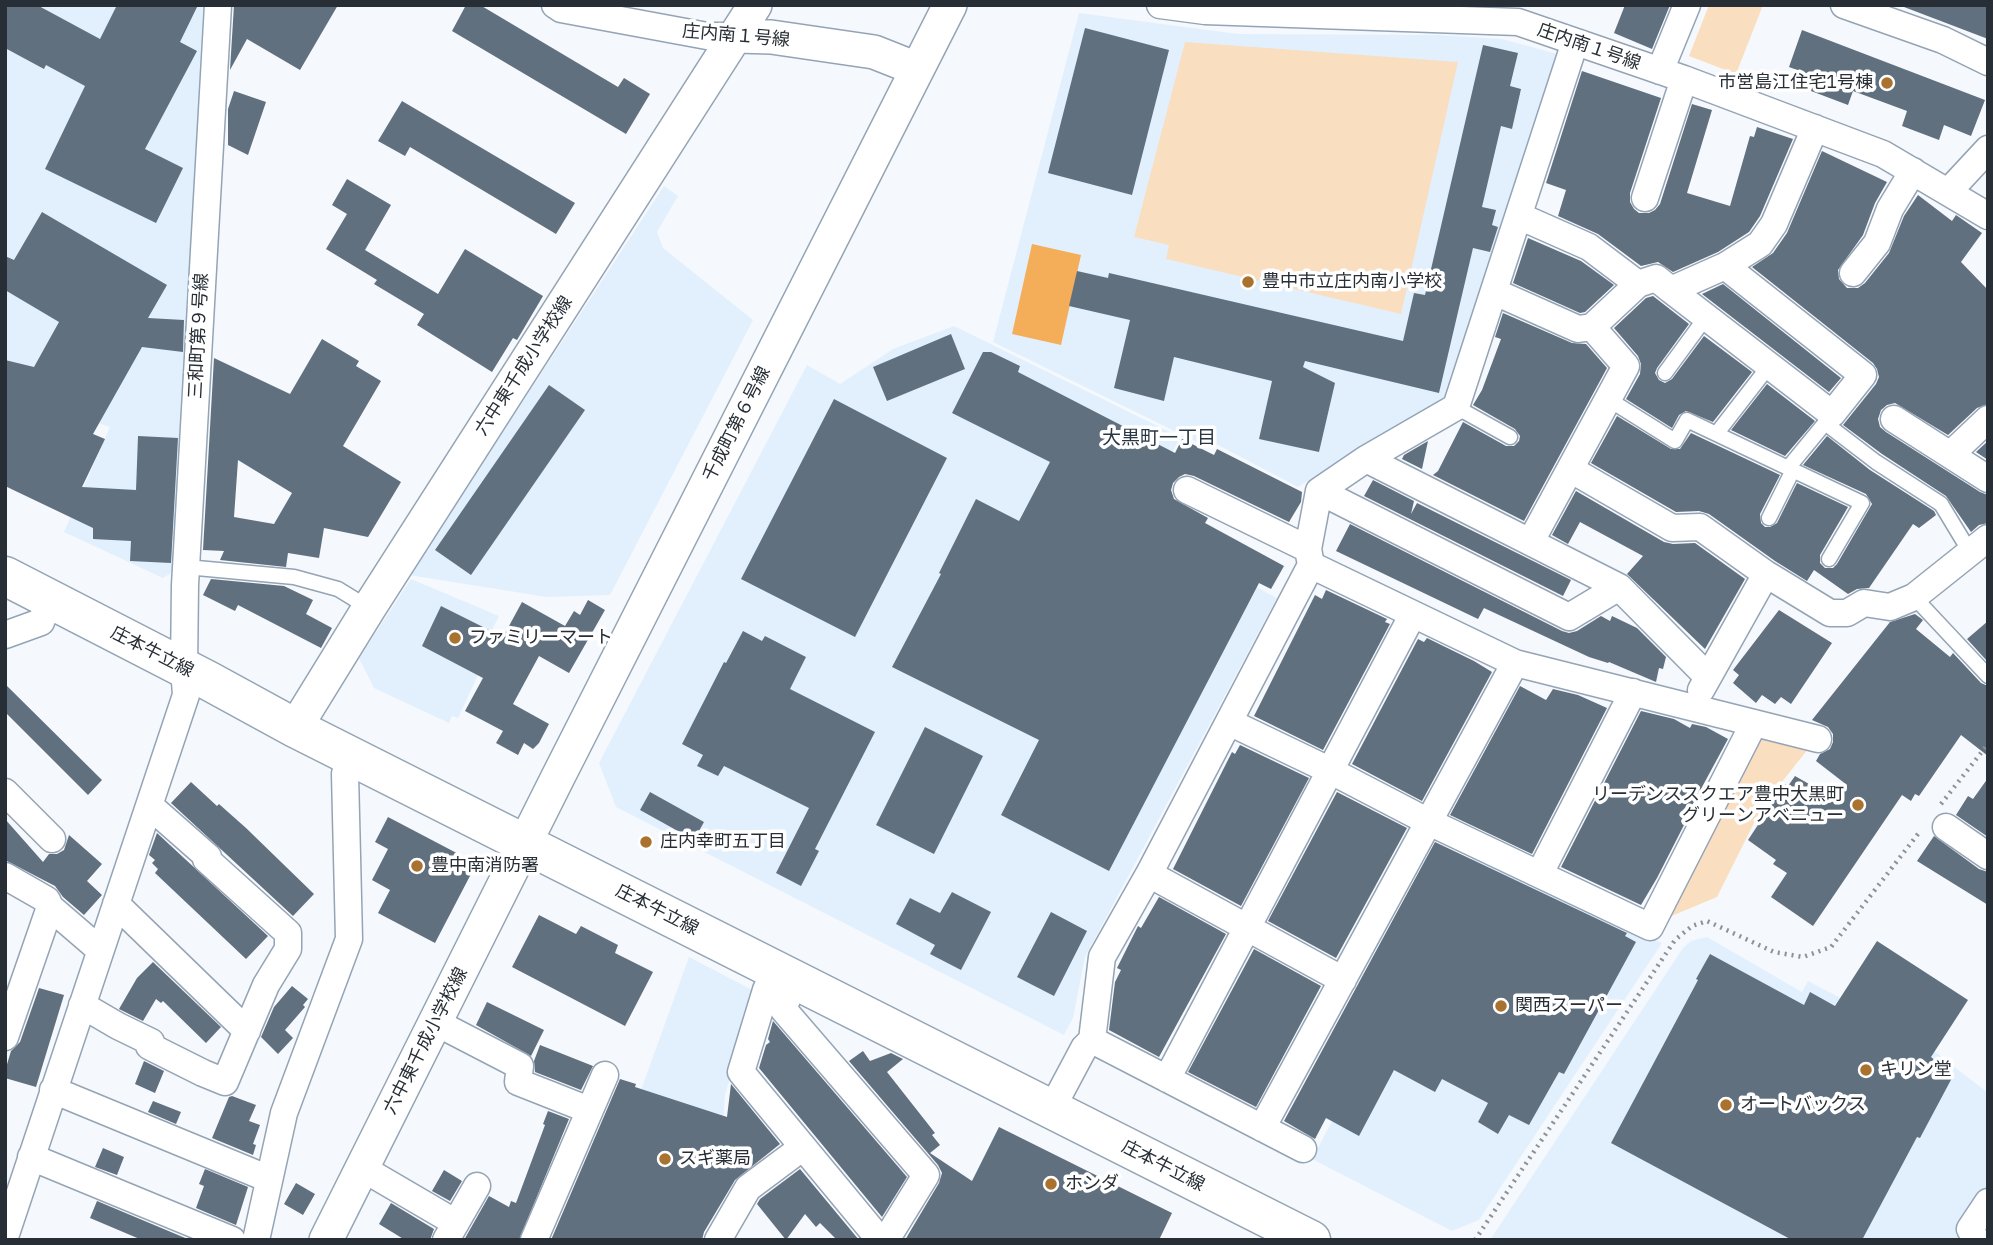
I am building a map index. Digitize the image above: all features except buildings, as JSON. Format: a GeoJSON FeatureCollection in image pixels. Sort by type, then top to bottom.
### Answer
{"type":"FeatureCollection","features":[{"type":"Feature","properties":{"kind":"main road","name":"庄本牛立線"},"geometry":{"type":"LineString","coordinates":[[5,576],[295,728],[1311,1240]]}},
{"type":"Feature","properties":{"kind":"street","name":"三和町第９号線"},"geometry":{"type":"LineString","coordinates":[[5,1237],[186,695],[186,568],[218,5]]}},
{"type":"Feature","properties":{"kind":"street","name":"庄内南１号線"},"geometry":{"type":"LineString","coordinates":[[555,5],[561,9],[707,36],[771,37],[874,51],[917,69]]}},
{"type":"Feature","properties":{"kind":"street","name":"六中東千成小学校線"},"geometry":{"type":"LineString","coordinates":[[295,728],[755,5]]}},
{"type":"Feature","properties":{"kind":"street","name":"千成町第６号線"},"geometry":{"type":"LineString","coordinates":[[525,843],[950,5]]}},
{"type":"Feature","properties":{"kind":"street","name":"庄内南１号線"},"geometry":{"type":"LineString","coordinates":[[1160,5],[1520,14],[1574,42],[1672,75],[1883,154],[1988,216]]}},
{"type":"Feature","properties":{"kind":"street"},"geometry":{"type":"LineString","coordinates":[[1644,198],[1686,5]]}},
{"type":"Feature","properties":{"kind":"street"},"geometry":{"type":"LineString","coordinates":[[1844,5],[1943,40],[1988,62]]}},
{"type":"Feature","properties":{"kind":"street"},"geometry":{"type":"LineString","coordinates":[[1052,1110],[1084,1048],[1092,1040],[1102,957],[1229,722],[1309,557],[1319,491],[1366,459],[1456,407],[1574,42]]}},
{"type":"Feature","properties":{"kind":"street"},"geometry":{"type":"LineString","coordinates":[[1671,289],[1725,267],[1760,244],[1774,224],[1815,128]]}},
{"type":"Feature","properties":{"kind":"street"},"geometry":{"type":"LineString","coordinates":[[1948,192],[1988,149]]}},
{"type":"Feature","properties":{"kind":"street"},"geometry":{"type":"LineString","coordinates":[[1853,273],[1877,243],[1890,209],[1913,171]]}},
{"type":"Feature","properties":{"kind":"street"},"geometry":{"type":"LineString","coordinates":[[1519,216],[1589,247],[1638,284]]}},
{"type":"Feature","properties":{"kind":"street"},"geometry":{"type":"LineString","coordinates":[[1495,292],[1578,329],[1592,327],[1638,284],[1656,278],[1769,366],[1828,419],[1863,375],[1725,267]]}},
{"type":"Feature","properties":{"kind":"street"},"geometry":{"type":"LineString","coordinates":[[1531,541],[1626,366],[1592,327]]}},
{"type":"Feature","properties":{"kind":"street"},"geometry":{"type":"LineString","coordinates":[[1894,419],[1988,479]]}},
{"type":"Feature","properties":{"kind":"street"},"geometry":{"type":"LineString","coordinates":[[1951,454],[1988,419]]}},
{"type":"Feature","properties":{"kind":"street"},"geometry":{"type":"LineString","coordinates":[[1366,459],[1619,587],[1708,677]]}},
{"type":"Feature","properties":{"kind":"street"},"geometry":{"type":"LineString","coordinates":[[1570,469],[1672,527],[1700,527],[1766,574],[1830,612],[1847,613],[1864,603],[1890,607],[1914,597],[1979,545]]}},
{"type":"Feature","properties":{"kind":"street"},"geometry":{"type":"LineString","coordinates":[[1187,490],[1413,614],[1514,663],[1818,738]]}},
{"type":"Feature","properties":{"kind":"street"},"geometry":{"type":"LineString","coordinates":[[1319,491],[1569,617],[1619,587]]}},
{"type":"Feature","properties":{"kind":"street"},"geometry":{"type":"LineString","coordinates":[[1692,707],[1766,574]]}},
{"type":"Feature","properties":{"kind":"street"},"geometry":{"type":"LineString","coordinates":[[5,635],[40,622],[50,599]]}},
{"type":"Feature","properties":{"kind":"street"},"geometry":{"type":"LineString","coordinates":[[1167,1079],[1413,614]]}},
{"type":"Feature","properties":{"kind":"street"},"geometry":{"type":"LineString","coordinates":[[1262,1128],[1514,663]]}},
{"type":"Feature","properties":{"kind":"street"},"geometry":{"type":"LineString","coordinates":[[1541,873],[1633,692]]}},
{"type":"Feature","properties":{"kind":"street"},"geometry":{"type":"LineString","coordinates":[[1229,722],[1429,822],[1650,927],[1754,723]]}},
{"type":"Feature","properties":{"kind":"street"},"geometry":{"type":"LineString","coordinates":[[256,1240],[284,1113],[349,939],[345,774],[349,754]]}},
{"type":"Feature","properties":{"kind":"street"},"geometry":{"type":"LineString","coordinates":[[5,792],[52,839]]}},
{"type":"Feature","properties":{"kind":"street"},"geometry":{"type":"LineString","coordinates":[[82,1005],[151,1042],[149,1046],[225,1082],[266,985],[288,949],[288,933],[150,806]]}},
{"type":"Feature","properties":{"kind":"street"},"geometry":{"type":"LineString","coordinates":[[1935,822],[1988,856]]}},
{"type":"Feature","properties":{"kind":"street","name":"六中東千成小学校線"},"geometry":{"type":"LineString","coordinates":[[326,1240],[525,843]]}},
{"type":"Feature","properties":{"kind":"street"},"geometry":{"type":"LineString","coordinates":[[1149,874],[1343,980]]}},
{"type":"Feature","properties":{"kind":"street"},"geometry":{"type":"LineString","coordinates":[[5,876],[47,900],[50,907],[100,950]]}},
{"type":"Feature","properties":{"kind":"street"},"geometry":{"type":"LineString","coordinates":[[116,904],[247,1031]]}},
{"type":"Feature","properties":{"kind":"street"},"geometry":{"type":"LineString","coordinates":[[5,1037],[50,907]]}},
{"type":"Feature","properties":{"kind":"street"},"geometry":{"type":"LineString","coordinates":[[785,975],[766,990],[741,1072],[880,1240]]}},
{"type":"Feature","properties":{"kind":"street"},"geometry":{"type":"LineString","coordinates":[[785,975],[783,1009],[926,1175],[886,1240]]}},
{"type":"Feature","properties":{"kind":"street"},"geometry":{"type":"LineString","coordinates":[[435,1022],[520,1066],[514,1093],[589,1110]]}},
{"type":"Feature","properties":{"kind":"street"},"geometry":{"type":"LineString","coordinates":[[1092,1040],[1303,1149]]}},
{"type":"Feature","properties":{"kind":"street"},"geometry":{"type":"LineString","coordinates":[[534,1240],[605,1075]]}},
{"type":"Feature","properties":{"kind":"street"},"geometry":{"type":"LineString","coordinates":[[53,1090],[269,1179]]}},
{"type":"Feature","properties":{"kind":"street"},"geometry":{"type":"LineString","coordinates":[[718,1240],[748,1188],[803,1147]]}},
{"type":"Feature","properties":{"kind":"street"},"geometry":{"type":"LineString","coordinates":[[32,1157],[232,1240]]}},
{"type":"Feature","properties":{"kind":"street"},"geometry":{"type":"LineString","coordinates":[[362,1168],[451,1231],[477,1186]]}},
{"type":"Feature","properties":{"kind":"street"},"geometry":{"type":"LineString","coordinates":[[1976,1240],[1970,1229],[1988,1202]]}},
{"type":"Feature","properties":{"kind":"lane"},"geometry":{"type":"LineString","coordinates":[[1665,373],[1706,317]]}},
{"type":"Feature","properties":{"kind":"lane"},"geometry":{"type":"LineString","coordinates":[[1717,433],[1769,366]]}},
{"type":"Feature","properties":{"kind":"lane"},"geometry":{"type":"LineString","coordinates":[[1608,399],[1675,442],[1687,419],[1862,503],[1829,559]]}},
{"type":"Feature","properties":{"kind":"lane"},"geometry":{"type":"LineString","coordinates":[[1456,407],[1510,437]]}},
{"type":"Feature","properties":{"kind":"lane"},"geometry":{"type":"LineString","coordinates":[[1769,518],[1790,469],[1828,419],[1876,462],[1941,505],[1979,545]]}},
{"type":"Feature","properties":{"kind":"lane"},"geometry":{"type":"LineString","coordinates":[[186,568],[293,577],[338,589],[369,608]]}},
{"type":"Feature","properties":{"kind":"lane"},"geometry":{"type":"LineString","coordinates":[[1914,597],[1988,676]]}},
{"type":"Feature","properties":{"kind":"path"},"geometry":{"type":"LineString","coordinates":[[1475,1240],[1675,940],[1692,926],[1707,921],[1774,952],[1803,957],[1831,947],[1935,822],[1988,744]]}},
{"type":"Feature","properties":{"kind":"shaded area"},"geometry":{"type":"Polygon","coordinates":[[[5,5],[210,5],[177,569],[163,578],[64,532],[110,427],[5,393],[5,5]]]}},
{"type":"Feature","properties":{"kind":"shaded area"},"geometry":{"type":"Polygon","coordinates":[[[1709,5],[1763,5],[1736,74],[1689,56],[1709,5]]]}},
{"type":"Feature","properties":{"kind":"shaded area","name":"豊中市立庄内南小学校"},"geometry":{"type":"Polygon","coordinates":[[[1079,13],[1238,34],[1438,35],[1502,39],[1561,55],[1449,396],[1298,487],[1218,445],[1209,448],[993,342],[1079,13]]]}},
{"type":"Feature","properties":{"kind":"shaded area"},"geometry":{"type":"Polygon","coordinates":[[[1185,42],[1458,62],[1401,314],[1166,259],[1169,245],[1134,237],[1185,42]]]}},
{"type":"Feature","properties":{"kind":"shaded area"},"geometry":{"type":"Polygon","coordinates":[[[664,186],[678,196],[657,232],[663,248],[753,320],[610,595],[547,597],[409,575],[664,186]]]}},
{"type":"Feature","properties":{"kind":"shaded area"},"geometry":{"type":"Polygon","coordinates":[[[1032,244],[1081,255],[1061,345],[1012,334],[1032,244]]]}},
{"type":"Feature","properties":{"kind":"shaded area"},"geometry":{"type":"Polygon","coordinates":[[[954,326],[1180,437],[1136,524],[1277,598],[1085,957],[1073,1018],[1064,1035],[616,807],[599,763],[807,365],[840,384],[893,349],[954,326]]]}},
{"type":"Feature","properties":{"kind":"shaded area"},"geometry":{"type":"Polygon","coordinates":[[[411,579],[499,616],[480,654],[486,658],[458,718],[452,716],[449,723],[374,688],[359,658],[411,579]]]}},
{"type":"Feature","properties":{"kind":"shaded area"},"geometry":{"type":"Polygon","coordinates":[[[1762,739],[1808,749],[1762,807],[1717,897],[1662,920],[1752,746],[1762,739]]]}},
{"type":"Feature","properties":{"kind":"shaded area"},"geometry":{"type":"Polygon","coordinates":[[[1475,852],[1662,943],[1479,1220],[1452,1231],[1312,1159],[1475,852]]]}},
{"type":"Feature","properties":{"kind":"shaded area"},"geometry":{"type":"Polygon","coordinates":[[[1707,937],[1802,992],[1808,981],[1871,1014],[1938,1054],[1988,1093],[1988,1184],[1958,1233],[1962,1240],[1490,1240],[1683,948],[1691,941],[1707,937]]]}},
{"type":"Feature","properties":{"kind":"shaded area"},"geometry":{"type":"Polygon","coordinates":[[[689,957],[758,993],[725,1094],[723,1123],[587,1240],[689,957]]]}},
{"type":"Feature","properties":{"kind":"place","name":"市営島江住宅1号棟"},"geometry":{"type":"Point","coordinates":[1887,83]}},
{"type":"Feature","properties":{"kind":"place","name":"豊中市立庄内南小学校"},"geometry":{"type":"Point","coordinates":[1248,282]}},
{"type":"Feature","properties":{"kind":"place","name":"ファミリーマート"},"geometry":{"type":"Point","coordinates":[455,638]}},
{"type":"Feature","properties":{"kind":"place","name":"リーデンススクエア豊中大黒町 グリーンアベニュー"},"geometry":{"type":"Point","coordinates":[1858,805]}},
{"type":"Feature","properties":{"kind":"place","name":"庄内幸町五丁目"},"geometry":{"type":"Point","coordinates":[646,842]}},
{"type":"Feature","properties":{"kind":"place","name":"豊中南消防署"},"geometry":{"type":"Point","coordinates":[417,866]}},
{"type":"Feature","properties":{"kind":"place","name":"関西スーパー"},"geometry":{"type":"Point","coordinates":[1501,1006]}},
{"type":"Feature","properties":{"kind":"place","name":"キリン堂"},"geometry":{"type":"Point","coordinates":[1866,1070]}},
{"type":"Feature","properties":{"kind":"place","name":"オートバックス"},"geometry":{"type":"Point","coordinates":[1726,1105]}},
{"type":"Feature","properties":{"kind":"place","name":"スギ薬局"},"geometry":{"type":"Point","coordinates":[665,1159]}},
{"type":"Feature","properties":{"kind":"place","name":"ホンダ"},"geometry":{"type":"Point","coordinates":[1051,1184]}},
{"type":"Feature","properties":{"kind":"district","name":"大黒町一丁目"},"geometry":{"type":"Point","coordinates":[1159,439]}}]}
